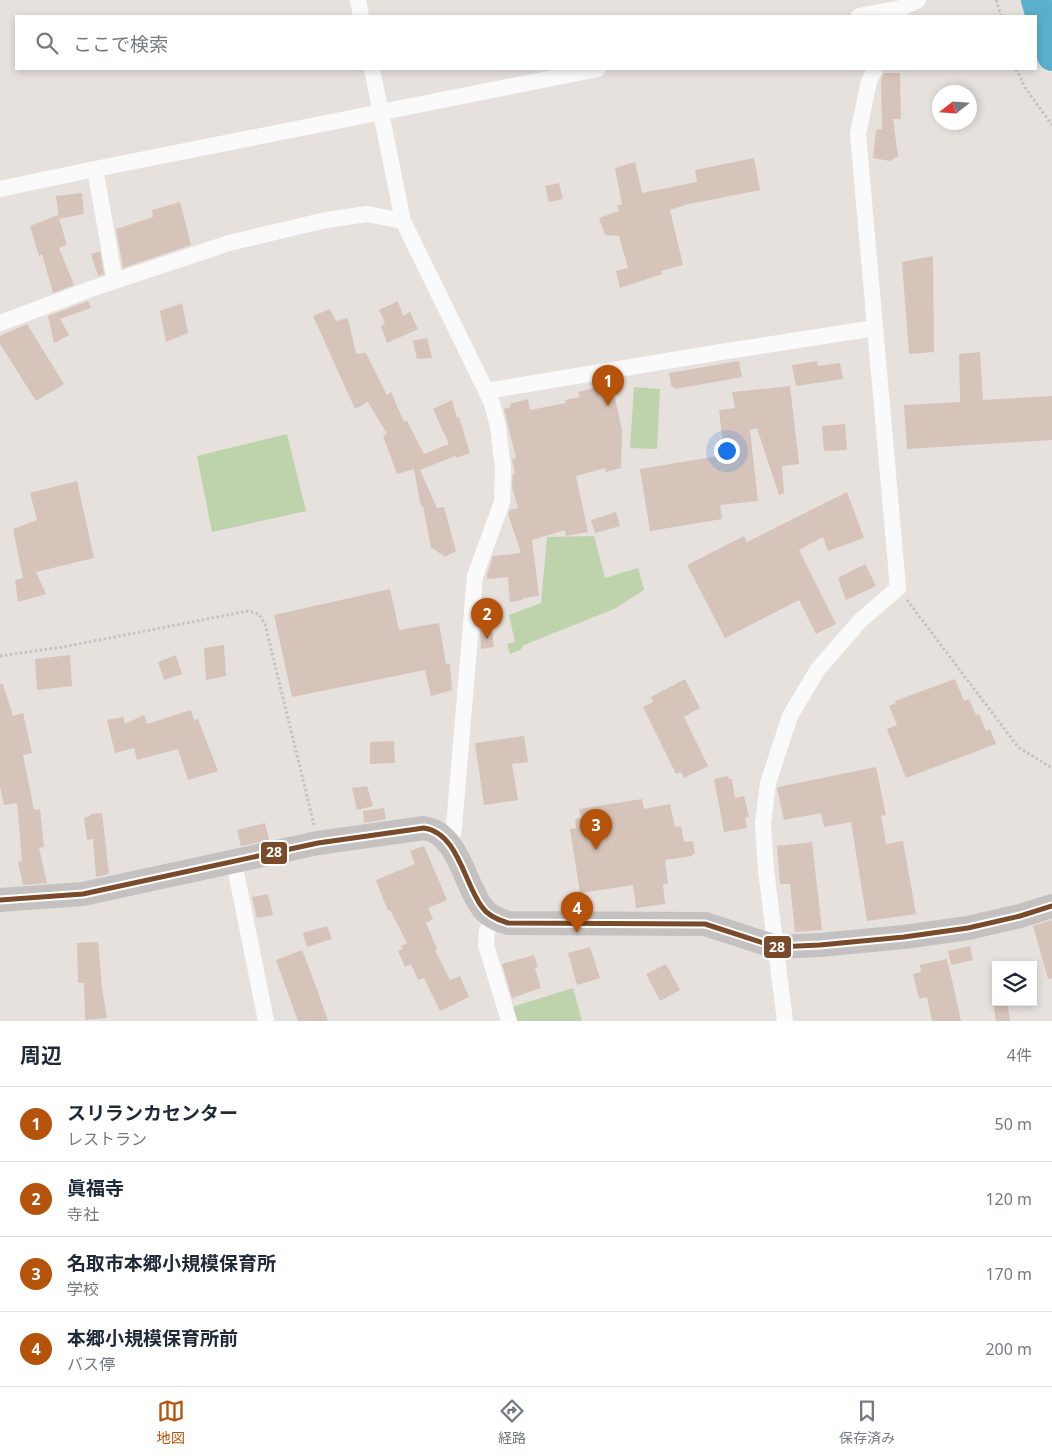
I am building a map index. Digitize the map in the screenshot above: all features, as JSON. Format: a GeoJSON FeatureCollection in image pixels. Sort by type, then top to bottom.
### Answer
{"type":"FeatureCollection","features":[{"type":"Feature","properties":{"kind":"street"},"geometry":{"type":"LineString","coordinates":[[358,0],[361,15]]}},
{"type":"Feature","properties":{"kind":"street"},"geometry":{"type":"LineString","coordinates":[[869,15],[900,12],[918,0]]}},
{"type":"Feature","properties":{"kind":"street"},"geometry":{"type":"LineString","coordinates":[[372,70],[403,221],[492,403],[498,427],[503,469],[502,502],[475,576],[451,846]]}},
{"type":"Feature","properties":{"kind":"street"},"geometry":{"type":"LineString","coordinates":[[0,190],[94,169],[593,70]]}},
{"type":"Feature","properties":{"kind":"street"},"geometry":{"type":"LineString","coordinates":[[785,1021],[766,870],[763,824],[768,783],[790,716],[818,669],[860,620],[898,588],[858,134],[868,81],[874,70]]}},
{"type":"Feature","properties":{"kind":"street"},"geometry":{"type":"LineString","coordinates":[[94,169],[115,281]]}},
{"type":"Feature","properties":{"kind":"street"},"geometry":{"type":"LineString","coordinates":[[0,323],[115,281],[229,243],[326,220],[367,214],[403,221]]}},
{"type":"Feature","properties":{"kind":"street"},"geometry":{"type":"LineString","coordinates":[[486,391],[875,328]]}},
{"type":"Feature","properties":{"kind":"street"},"geometry":{"type":"LineString","coordinates":[[0,900],[83,894],[318,843],[424,828],[432,829],[439,833],[451,846],[482,907],[494,918],[508,923],[705,924],[776,947],[895,938],[968,928],[1020,916],[1052,906]]}},
{"type":"Feature","properties":{"kind":"street"},"geometry":{"type":"LineString","coordinates":[[234,862],[266,1021]]}},
{"type":"Feature","properties":{"kind":"street"},"geometry":{"type":"LineString","coordinates":[[494,918],[487,931],[486,945],[509,1021]]}},
{"type":"Feature","properties":{"kind":"path"},"geometry":{"type":"LineString","coordinates":[[996,0],[1001,15]]}},
{"type":"Feature","properties":{"kind":"path"},"geometry":{"type":"LineString","coordinates":[[1016,70],[1026,89],[1052,126]]}},
{"type":"Feature","properties":{"kind":"path"},"geometry":{"type":"LineString","coordinates":[[898,588],[1018,747],[1052,768]]}},
{"type":"Feature","properties":{"kind":"path"},"geometry":{"type":"LineString","coordinates":[[0,656],[63,647],[248,611],[259,614],[265,624],[318,843]]}},
{"type":"Feature","properties":{"kind":"green space"},"geometry":{"type":"Polygon","coordinates":[[[634,387],[660,389],[657,449],[630,448],[634,387]]]}},
{"type":"Feature","properties":{"kind":"green space"},"geometry":{"type":"Polygon","coordinates":[[[287,434],[306,511],[212,532],[197,456],[287,434]]]}},
{"type":"Feature","properties":{"kind":"green space"},"geometry":{"type":"Polygon","coordinates":[[[594,536],[605,578],[638,568],[644,590],[614,609],[524,645],[520,650],[510,654],[507,644],[515,642],[509,615],[541,603],[547,537],[594,536]]]}},
{"type":"Feature","properties":{"kind":"green space"},"geometry":{"type":"Polygon","coordinates":[[[573,988],[582,1021],[516,1021],[512,1007],[573,988]]]}},
{"type":"Feature","properties":{"kind":"building"},"geometry":{"type":"Polygon","coordinates":[[[884,73],[900,73],[901,119],[893,119],[898,156],[890,161],[873,158],[876,130],[882,129],[881,80],[884,73]]]}},
{"type":"Feature","properties":{"kind":"building"},"geometry":{"type":"Polygon","coordinates":[[[754,158],[760,190],[689,204],[670,210],[683,265],[661,271],[662,274],[620,288],[616,271],[628,268],[619,236],[605,235],[599,218],[619,211],[617,206],[622,204],[615,168],[635,162],[642,193],[697,182],[695,170],[754,158]]]}},
{"type":"Feature","properties":{"kind":"building"},"geometry":{"type":"Polygon","coordinates":[[[559,183],[563,199],[549,202],[545,186],[559,183]]]}},
{"type":"Feature","properties":{"kind":"building"},"geometry":{"type":"Polygon","coordinates":[[[82,193],[84,214],[59,219],[56,196],[82,193]]]}},
{"type":"Feature","properties":{"kind":"building"},"geometry":{"type":"Polygon","coordinates":[[[180,202],[191,245],[123,268],[116,229],[153,217],[152,210],[180,202]]]}},
{"type":"Feature","properties":{"kind":"building"},"geometry":{"type":"Polygon","coordinates":[[[58,215],[67,245],[59,248],[74,285],[53,293],[42,254],[39,256],[30,226],[58,215]]]}},
{"type":"Feature","properties":{"kind":"building"},"geometry":{"type":"Polygon","coordinates":[[[100,251],[104,274],[98,276],[91,254],[100,251]]]}},
{"type":"Feature","properties":{"kind":"building"},"geometry":{"type":"Polygon","coordinates":[[[933,256],[934,352],[909,354],[902,262],[933,256]]]}},
{"type":"Feature","properties":{"kind":"building"},"geometry":{"type":"Polygon","coordinates":[[[88,301],[91,308],[60,319],[69,335],[54,343],[48,316],[88,301]]]}},
{"type":"Feature","properties":{"kind":"building"},"geometry":{"type":"Polygon","coordinates":[[[398,301],[403,316],[410,312],[418,329],[387,343],[381,326],[385,323],[379,310],[398,301]]]}},
{"type":"Feature","properties":{"kind":"building"},"geometry":{"type":"Polygon","coordinates":[[[182,303],[188,333],[166,342],[160,311],[182,303]]]}},
{"type":"Feature","properties":{"kind":"building"},"geometry":{"type":"Polygon","coordinates":[[[330,309],[336,321],[348,318],[356,354],[366,353],[387,395],[391,392],[404,422],[407,421],[424,454],[449,444],[433,409],[452,400],[470,453],[456,458],[455,456],[420,470],[437,508],[444,507],[456,551],[445,557],[431,547],[414,469],[397,474],[383,436],[387,434],[368,402],[355,409],[313,316],[330,309]]]}},
{"type":"Feature","properties":{"kind":"building"},"geometry":{"type":"Polygon","coordinates":[[[27,324],[64,384],[36,401],[0,344],[0,336],[27,324]]]}},
{"type":"Feature","properties":{"kind":"building"},"geometry":{"type":"Polygon","coordinates":[[[427,338],[432,358],[417,359],[413,341],[427,338]]]}},
{"type":"Feature","properties":{"kind":"building"},"geometry":{"type":"Polygon","coordinates":[[[980,352],[983,400],[1052,396],[1052,440],[907,449],[904,405],[960,402],[959,354],[980,352]]]}},
{"type":"Feature","properties":{"kind":"building"},"geometry":{"type":"Polygon","coordinates":[[[739,361],[742,377],[675,389],[671,385],[669,373],[739,361]]]}},
{"type":"Feature","properties":{"kind":"building"},"geometry":{"type":"Polygon","coordinates":[[[817,361],[818,366],[840,363],[843,379],[796,386],[792,365],[817,361]]]}},
{"type":"Feature","properties":{"kind":"building"},"geometry":{"type":"Polygon","coordinates":[[[612,384],[622,430],[621,468],[606,472],[605,468],[576,476],[588,532],[566,536],[565,530],[532,540],[539,596],[510,602],[508,577],[487,579],[493,556],[521,553],[508,514],[510,510],[518,508],[512,487],[513,474],[515,473],[512,459],[516,458],[504,409],[511,407],[510,404],[528,399],[530,410],[566,403],[565,400],[580,397],[578,392],[612,384]]]}},
{"type":"Feature","properties":{"kind":"building"},"geometry":{"type":"Polygon","coordinates":[[[790,386],[799,464],[782,466],[784,493],[779,495],[757,428],[750,430],[758,501],[720,505],[722,519],[650,531],[640,469],[724,455],[719,410],[735,408],[732,392],[790,386]]]}},
{"type":"Feature","properties":{"kind":"building"},"geometry":{"type":"Polygon","coordinates":[[[845,424],[847,450],[824,451],[822,426],[845,424]]]}},
{"type":"Feature","properties":{"kind":"building"},"geometry":{"type":"Polygon","coordinates":[[[77,481],[94,558],[36,572],[46,594],[18,602],[15,580],[23,578],[13,529],[37,520],[30,493],[77,481]]]}},
{"type":"Feature","properties":{"kind":"building"},"geometry":{"type":"Polygon","coordinates":[[[847,492],[864,538],[828,551],[823,537],[799,550],[836,624],[816,634],[799,600],[725,638],[687,565],[744,536],[747,542],[847,492]]]}},
{"type":"Feature","properties":{"kind":"building"},"geometry":{"type":"Polygon","coordinates":[[[616,512],[620,526],[595,533],[591,520],[616,512]]]}},
{"type":"Feature","properties":{"kind":"building"},"geometry":{"type":"Polygon","coordinates":[[[865,564],[876,586],[846,600],[838,578],[865,564]]]}},
{"type":"Feature","properties":{"kind":"building"},"geometry":{"type":"Polygon","coordinates":[[[390,589],[399,630],[439,623],[446,664],[450,664],[452,690],[431,696],[425,670],[292,697],[274,615],[390,589]]]}},
{"type":"Feature","properties":{"kind":"building"},"geometry":{"type":"Polygon","coordinates":[[[492,629],[494,647],[481,649],[480,630],[492,629]]]}},
{"type":"Feature","properties":{"kind":"building"},"geometry":{"type":"Polygon","coordinates":[[[224,645],[226,676],[206,680],[204,648],[224,645]]]}},
{"type":"Feature","properties":{"kind":"building"},"geometry":{"type":"Polygon","coordinates":[[[70,655],[72,686],[37,690],[35,659],[70,655]]]}},
{"type":"Feature","properties":{"kind":"building"},"geometry":{"type":"Polygon","coordinates":[[[176,655],[182,674],[164,680],[158,662],[176,655]]]}},
{"type":"Feature","properties":{"kind":"building"},"geometry":{"type":"Polygon","coordinates":[[[685,679],[700,708],[684,717],[708,766],[684,778],[681,772],[676,774],[643,707],[653,702],[651,697],[685,679]]]}},
{"type":"Feature","properties":{"kind":"building"},"geometry":{"type":"Polygon","coordinates":[[[955,679],[964,701],[969,699],[976,715],[979,714],[986,731],[990,729],[996,744],[906,778],[887,729],[897,725],[889,706],[896,703],[895,701],[955,679]]]}},
{"type":"Feature","properties":{"kind":"building"},"geometry":{"type":"Polygon","coordinates":[[[0,684],[3,684],[13,716],[23,713],[32,753],[23,755],[34,810],[40,809],[44,847],[39,848],[47,883],[23,885],[18,862],[22,861],[17,803],[4,805],[0,787],[0,684]]]}},
{"type":"Feature","properties":{"kind":"building"},"geometry":{"type":"Polygon","coordinates":[[[191,710],[194,720],[198,719],[218,771],[188,780],[178,749],[137,760],[134,748],[115,753],[107,720],[123,717],[125,724],[144,715],[147,724],[191,710]]]}},
{"type":"Feature","properties":{"kind":"building"},"geometry":{"type":"Polygon","coordinates":[[[524,736],[528,762],[512,764],[518,800],[484,805],[475,743],[524,736]]]}},
{"type":"Feature","properties":{"kind":"building"},"geometry":{"type":"Polygon","coordinates":[[[394,741],[395,763],[370,764],[370,742],[394,741]]]}},
{"type":"Feature","properties":{"kind":"building"},"geometry":{"type":"Polygon","coordinates":[[[876,767],[886,815],[881,816],[886,844],[903,841],[916,914],[867,921],[851,822],[824,827],[821,813],[784,820],[777,788],[876,767]]]}},
{"type":"Feature","properties":{"kind":"building"},"geometry":{"type":"Polygon","coordinates":[[[728,776],[729,779],[732,779],[735,798],[744,796],[749,817],[745,818],[747,828],[724,832],[714,779],[728,776]]]}},
{"type":"Feature","properties":{"kind":"building"},"geometry":{"type":"Polygon","coordinates":[[[367,786],[373,806],[357,810],[352,788],[367,786]]]}},
{"type":"Feature","properties":{"kind":"building"},"geometry":{"type":"Polygon","coordinates":[[[642,799],[644,809],[670,804],[675,827],[681,826],[684,842],[693,841],[695,854],[665,860],[668,884],[663,884],[665,904],[636,908],[633,885],[580,893],[570,829],[576,828],[575,819],[581,818],[579,809],[642,799]]]}},
{"type":"Feature","properties":{"kind":"building"},"geometry":{"type":"Polygon","coordinates":[[[384,808],[386,819],[364,823],[363,811],[384,808]]]}},
{"type":"Feature","properties":{"kind":"building"},"geometry":{"type":"Polygon","coordinates":[[[102,813],[109,874],[96,877],[93,839],[87,840],[84,818],[90,816],[90,814],[102,813]]]}},
{"type":"Feature","properties":{"kind":"building"},"geometry":{"type":"Polygon","coordinates":[[[265,823],[269,840],[241,846],[237,830],[265,823]]]}},
{"type":"Feature","properties":{"kind":"building"},"geometry":{"type":"Polygon","coordinates":[[[812,842],[822,930],[795,932],[790,884],[780,884],[777,846],[812,842]]]}},
{"type":"Feature","properties":{"kind":"building"},"geometry":{"type":"Polygon","coordinates":[[[424,846],[447,900],[428,908],[433,919],[426,923],[437,949],[435,950],[450,980],[460,976],[469,997],[440,1011],[424,978],[418,980],[411,964],[405,967],[398,951],[403,949],[401,946],[407,943],[390,910],[388,911],[376,880],[415,864],[410,851],[424,846]]]}},
{"type":"Feature","properties":{"kind":"building"},"geometry":{"type":"Polygon","coordinates":[[[268,894],[273,915],[257,918],[252,897],[268,894]]]}},
{"type":"Feature","properties":{"kind":"building"},"geometry":{"type":"Polygon","coordinates":[[[1052,920],[1052,978],[1048,979],[1033,926],[1052,920]]]}},
{"type":"Feature","properties":{"kind":"building"},"geometry":{"type":"Polygon","coordinates":[[[327,926],[332,939],[307,947],[303,933],[327,926]]]}},
{"type":"Feature","properties":{"kind":"building"},"geometry":{"type":"Polygon","coordinates":[[[98,942],[107,1018],[85,1020],[84,983],[78,983],[77,943],[98,942]]]}},
{"type":"Feature","properties":{"kind":"building"},"geometry":{"type":"Polygon","coordinates":[[[970,946],[973,960],[951,965],[948,951],[970,946]]]}},
{"type":"Feature","properties":{"kind":"building"},"geometry":{"type":"Polygon","coordinates":[[[590,947],[600,978],[577,985],[568,953],[590,947]]]}},
{"type":"Feature","properties":{"kind":"building"},"geometry":{"type":"Polygon","coordinates":[[[302,950],[328,1021],[298,1021],[276,960],[302,950]]]}},
{"type":"Feature","properties":{"kind":"building"},"geometry":{"type":"Polygon","coordinates":[[[534,955],[538,967],[535,968],[541,988],[512,998],[502,964],[534,955]]]}},
{"type":"Feature","properties":{"kind":"building"},"geometry":{"type":"Polygon","coordinates":[[[947,959],[961,1021],[932,1021],[927,997],[919,999],[913,974],[921,972],[920,965],[947,959]]]}},
{"type":"Feature","properties":{"kind":"building"},"geometry":{"type":"Polygon","coordinates":[[[666,964],[680,990],[660,1001],[646,974],[666,964]]]}},
{"type":"Feature","properties":{"kind":"building"},"geometry":{"type":"Polygon","coordinates":[[[994,1006],[1008,1006],[1010,1021],[996,1021],[994,1006]]]}},
{"type":"Feature","properties":{"kind":"waterway"},"geometry":{"type":"LineString","coordinates":[[1036,0],[1052,56]]}},
{"type":"Feature","properties":{"kind":"transit line","name":"28"},"geometry":{"type":"LineString","coordinates":[[0,900],[83,894],[318,843],[424,828],[436,832],[453,849],[484,910],[493,917],[508,923],[705,924],[776,947],[904,937],[968,928],[1020,916],[1052,906]]}},
{"type":"Feature","properties":{"kind":"place","name":"スリランカセンター"},"geometry":{"type":"Point","coordinates":[608,406]}},
{"type":"Feature","properties":{"kind":"place","name":"眞福寺"},"geometry":{"type":"Point","coordinates":[487,639]}},
{"type":"Feature","properties":{"kind":"place","name":"名取市本郷小規模保育所"},"geometry":{"type":"Point","coordinates":[596,850]}},
{"type":"Feature","properties":{"kind":"place","name":"本郷小規模保育所前"},"geometry":{"type":"Point","coordinates":[577,933]}}]}
